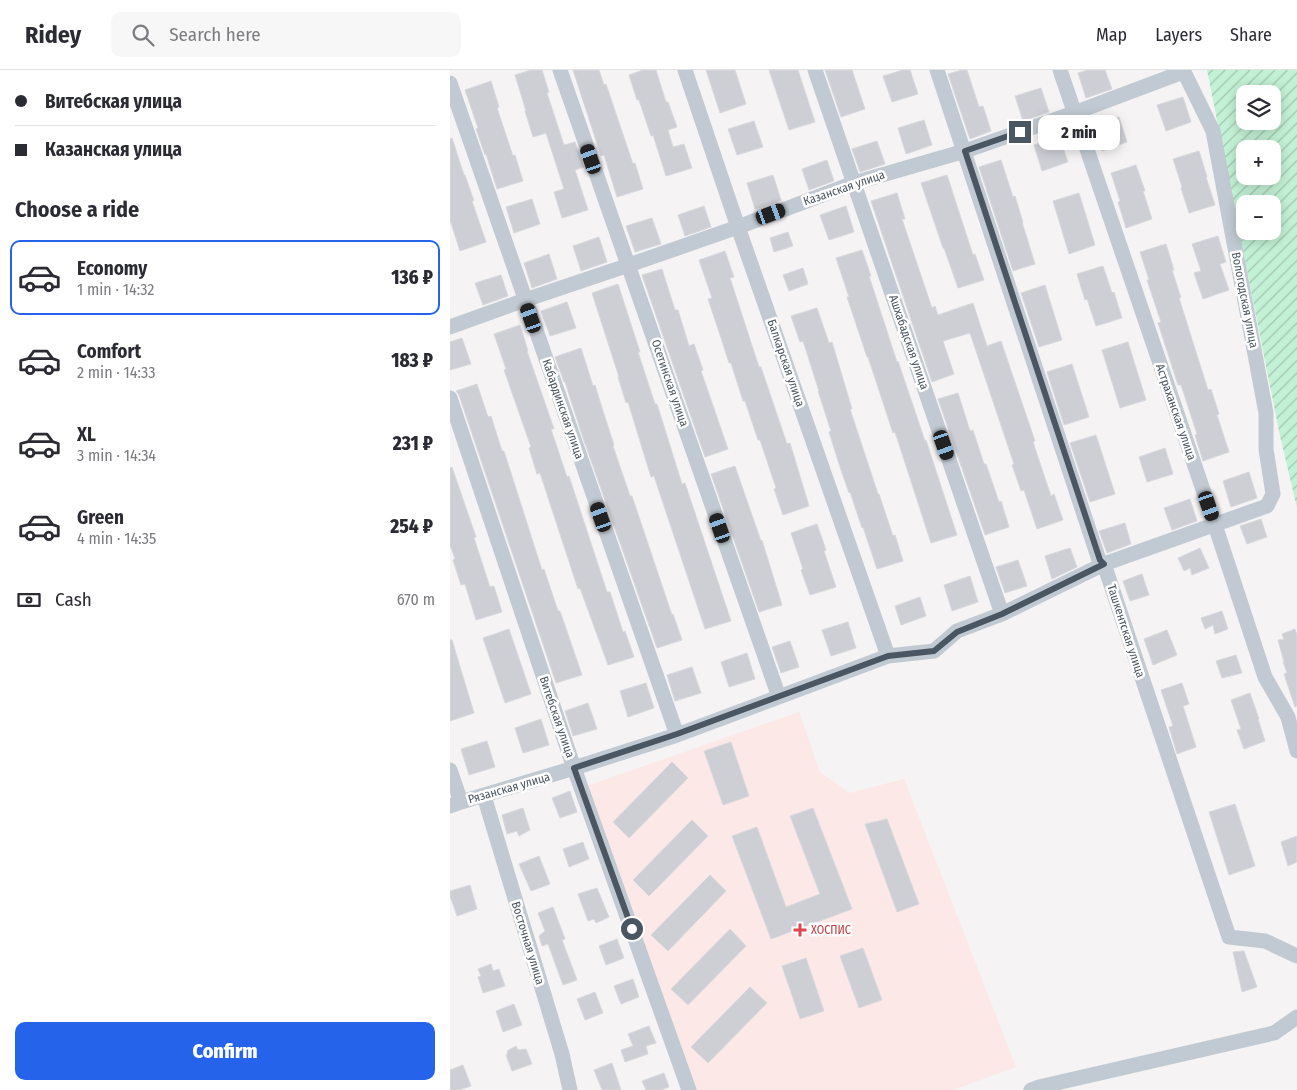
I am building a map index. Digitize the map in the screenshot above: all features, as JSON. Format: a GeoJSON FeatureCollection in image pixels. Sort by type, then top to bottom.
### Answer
{"type":"FeatureCollection","features":[{"type":"Feature","properties":{"kind":"street","name":"Осетинская улица"},"geometry":{"type":"LineString","coordinates":[[560,70],[778,697]]}},
{"type":"Feature","properties":{"kind":"street","name":"Балкарская улица"},"geometry":{"type":"LineString","coordinates":[[685,70],[888,656]]}},
{"type":"Feature","properties":{"kind":"street","name":"Ашхабадская улица"},"geometry":{"type":"LineString","coordinates":[[815,70],[1002,614]]}},
{"type":"Feature","properties":{"kind":"street","name":"Ташкентская улица"},"geometry":{"type":"LineString","coordinates":[[937,70],[1100,560],[1104,564],[1229,937],[1265,941],[1297,956]]}},
{"type":"Feature","properties":{"kind":"street","name":"Астраханская улица"},"geometry":{"type":"LineString","coordinates":[[1060,70],[1265,677],[1288,717],[1297,751]]}},
{"type":"Feature","properties":{"kind":"street","name":"Казанская улица"},"geometry":{"type":"LineString","coordinates":[[450,327],[738,227],[854,183],[965,151],[1183,71]]}},
{"type":"Feature","properties":{"kind":"street","name":"Вологодская улица"},"geometry":{"type":"LineString","coordinates":[[1183,71],[1213,131],[1266,412],[1266,449],[1273,494],[1267,506]]}},
{"type":"Feature","properties":{"kind":"street","name":"Кабардинская улица"},"geometry":{"type":"LineString","coordinates":[[450,83],[677,734]]}},
{"type":"Feature","properties":{"kind":"street","name":"Витебская улица"},"geometry":{"type":"LineString","coordinates":[[450,398],[574,768],[689,1090]]}},
{"type":"Feature","properties":{"kind":"street","name":"Рязанская улица"},"geometry":{"type":"LineString","coordinates":[[456,804],[677,734],[888,656],[934,651],[957,632],[1002,614],[1104,564],[1267,506]]}},
{"type":"Feature","properties":{"kind":"street"},"geometry":{"type":"LineString","coordinates":[[450,770],[456,804]]}},
{"type":"Feature","properties":{"kind":"street","name":"Восточная улица"},"geometry":{"type":"LineString","coordinates":[[484,796],[562,1054],[570,1090]]}},
{"type":"Feature","properties":{"kind":"street"},"geometry":{"type":"LineString","coordinates":[[1031,1090],[1274,1033],[1297,1018]]}},
{"type":"Feature","properties":{"kind":"shaded area","name":"ХОСПИС"},"geometry":{"type":"Polygon","coordinates":[[[799,712],[820,772],[850,793],[904,779],[1016,1067],[953,1090],[695,1090],[587,786],[799,712]]]}},
{"type":"Feature","properties":{"kind":"green space"},"geometry":{"type":"Polygon","coordinates":[[[1207,70],[1297,70],[1297,508],[1280,436],[1241,240],[1281,240],[1281,195],[1236,195],[1236,215],[1207,70]]]}},
{"type":"Feature","properties":{"kind":"building"},"geometry":{"type":"Polygon","coordinates":[[[531,70],[542,70],[549,92],[547,93],[564,145],[575,142],[584,167],[575,170],[588,210],[562,218],[554,192],[564,189],[546,133],[533,137],[515,75],[531,70]]]}},
{"type":"Feature","properties":{"kind":"building"},"geometry":{"type":"Polygon","coordinates":[[[573,70],[599,70],[604,85],[606,84],[643,189],[617,197],[604,155],[601,156],[573,70]]]}},
{"type":"Feature","properties":{"kind":"building"},"geometry":{"type":"Polygon","coordinates":[[[643,70],[656,70],[666,102],[668,102],[677,127],[668,130],[673,147],[684,144],[692,168],[666,176],[653,135],[651,136],[629,75],[643,70]]]}},
{"type":"Feature","properties":{"kind":"building"},"geometry":{"type":"Polygon","coordinates":[[[706,70],[735,70],[746,104],[720,113],[706,70]]]}},
{"type":"Feature","properties":{"kind":"building"},"geometry":{"type":"Polygon","coordinates":[[[769,70],[798,70],[815,122],[789,130],[769,70]]]}},
{"type":"Feature","properties":{"kind":"building"},"geometry":{"type":"Polygon","coordinates":[[[825,70],[852,70],[865,109],[841,117],[825,70]]]}},
{"type":"Feature","properties":{"kind":"building"},"geometry":{"type":"Polygon","coordinates":[[[903,70],[910,70],[918,94],[892,102],[883,76],[903,70]]]}},
{"type":"Feature","properties":{"kind":"building"},"geometry":{"type":"Polygon","coordinates":[[[967,70],[979,107],[983,106],[991,131],[970,139],[948,74],[967,70]]]}},
{"type":"Feature","properties":{"kind":"building"},"geometry":{"type":"Polygon","coordinates":[[[1088,70],[1105,70],[1112,89],[1086,98],[1078,73],[1088,70]]]}},
{"type":"Feature","properties":{"kind":"building"},"geometry":{"type":"Polygon","coordinates":[[[491,81],[499,107],[497,108],[523,181],[497,189],[476,129],[478,128],[465,90],[491,81]]]}},
{"type":"Feature","properties":{"kind":"building"},"geometry":{"type":"Polygon","coordinates":[[[1041,88],[1049,112],[1023,121],[1015,96],[1041,88]]]}},
{"type":"Feature","properties":{"kind":"building"},"geometry":{"type":"Polygon","coordinates":[[[1183,97],[1191,122],[1166,131],[1157,105],[1183,97]]]}},
{"type":"Feature","properties":{"kind":"building"},"geometry":{"type":"Polygon","coordinates":[[[1119,117],[1127,142],[1102,151],[1093,125],[1119,117]]]}},
{"type":"Feature","properties":{"kind":"building"},"geometry":{"type":"Polygon","coordinates":[[[924,120],[932,145],[906,154],[898,128],[924,120]]]}},
{"type":"Feature","properties":{"kind":"building"},"geometry":{"type":"Polygon","coordinates":[[[754,121],[763,147],[737,155],[728,129],[754,121]]]}},
{"type":"Feature","properties":{"kind":"building"},"geometry":{"type":"Polygon","coordinates":[[[1059,136],[1068,162],[1042,171],[1034,145],[1059,136]]]}},
{"type":"Feature","properties":{"kind":"building"},"geometry":{"type":"Polygon","coordinates":[[[452,138],[486,242],[460,251],[450,220],[450,139],[452,138]]]}},
{"type":"Feature","properties":{"kind":"building"},"geometry":{"type":"Polygon","coordinates":[[[877,141],[885,164],[860,172],[852,149],[877,141]]]}},
{"type":"Feature","properties":{"kind":"building"},"geometry":{"type":"Polygon","coordinates":[[[1199,151],[1215,205],[1189,213],[1173,159],[1199,151]]]}},
{"type":"Feature","properties":{"kind":"building"},"geometry":{"type":"Polygon","coordinates":[[[827,160],[834,181],[809,190],[802,169],[827,160]]]}},
{"type":"Feature","properties":{"kind":"building"},"geometry":{"type":"Polygon","coordinates":[[[1001,160],[1013,197],[1015,196],[1035,264],[1013,271],[979,167],[1001,160]]]}},
{"type":"Feature","properties":{"kind":"building"},"geometry":{"type":"Polygon","coordinates":[[[1136,165],[1152,219],[1126,228],[1111,173],[1136,165]]]}},
{"type":"Feature","properties":{"kind":"building"},"geometry":{"type":"Polygon","coordinates":[[[773,175],[781,200],[755,209],[747,183],[773,175]]]}},
{"type":"Feature","properties":{"kind":"building"},"geometry":{"type":"Polygon","coordinates":[[[947,175],[973,255],[975,254],[984,280],[958,288],[921,183],[947,175]]]}},
{"type":"Feature","properties":{"kind":"building"},"geometry":{"type":"Polygon","coordinates":[[[897,193],[905,219],[902,219],[932,308],[935,306],[938,315],[973,303],[987,346],[1001,341],[1035,441],[1033,442],[1051,496],[1054,494],[1063,520],[1037,529],[1024,490],[1021,491],[1012,465],[1014,464],[970,333],[943,341],[954,374],[932,382],[871,201],[897,193]]]}},
{"type":"Feature","properties":{"kind":"building"},"geometry":{"type":"Polygon","coordinates":[[[1079,193],[1095,245],[1069,254],[1053,201],[1079,193]]]}},
{"type":"Feature","properties":{"kind":"building"},"geometry":{"type":"Polygon","coordinates":[[[532,199],[540,224],[514,233],[506,207],[532,199]]]}},
{"type":"Feature","properties":{"kind":"building"},"geometry":{"type":"Polygon","coordinates":[[[704,206],[711,227],[685,236],[678,215],[704,206]]]}},
{"type":"Feature","properties":{"kind":"building"},"geometry":{"type":"Polygon","coordinates":[[[846,206],[854,232],[829,240],[820,215],[846,206]]]}},
{"type":"Feature","properties":{"kind":"building"},"geometry":{"type":"Polygon","coordinates":[[[652,218],[661,244],[635,252],[626,226],[652,218]]]}},
{"type":"Feature","properties":{"kind":"building"},"geometry":{"type":"Polygon","coordinates":[[[788,232],[793,246],[774,252],[770,238],[788,232]]]}},
{"type":"Feature","properties":{"kind":"building"},"geometry":{"type":"Polygon","coordinates":[[[1218,236],[1226,262],[1220,264],[1229,290],[1203,299],[1194,273],[1201,271],[1192,244],[1218,236]]]}},
{"type":"Feature","properties":{"kind":"building"},"geometry":{"type":"Polygon","coordinates":[[[599,237],[607,262],[581,271],[573,246],[599,237]]]}},
{"type":"Feature","properties":{"kind":"building"},"geometry":{"type":"Polygon","coordinates":[[[1166,244],[1181,298],[1179,298],[1208,390],[1211,389],[1229,452],[1203,461],[1195,435],[1197,434],[1181,385],[1178,385],[1158,323],[1161,322],[1140,252],[1166,244]]]}},
{"type":"Feature","properties":{"kind":"building"},"geometry":{"type":"Polygon","coordinates":[[[862,250],[897,362],[926,440],[957,535],[931,543],[895,432],[893,433],[847,297],[849,297],[836,258],[862,250]]]}},
{"type":"Feature","properties":{"kind":"building"},"geometry":{"type":"Polygon","coordinates":[[[725,251],[734,277],[730,278],[759,367],[761,367],[787,444],[790,443],[809,506],[783,515],[760,440],[758,440],[745,401],[743,401],[731,363],[729,363],[708,299],[712,298],[699,260],[725,251]]]}},
{"type":"Feature","properties":{"kind":"building"},"geometry":{"type":"Polygon","coordinates":[[[549,254],[557,279],[532,288],[524,263],[549,254]]]}},
{"type":"Feature","properties":{"kind":"building"},"geometry":{"type":"Polygon","coordinates":[[[1103,266],[1122,318],[1096,326],[1077,274],[1103,266]]]}},
{"type":"Feature","properties":{"kind":"building"},"geometry":{"type":"Polygon","coordinates":[[[803,268],[808,284],[789,291],[783,275],[803,268]]]}},
{"type":"Feature","properties":{"kind":"building"},"geometry":{"type":"Polygon","coordinates":[[[662,269],[675,310],[678,310],[689,346],[694,344],[703,370],[701,371],[728,449],[705,457],[642,275],[662,269]]]}},
{"type":"Feature","properties":{"kind":"building"},"geometry":{"type":"Polygon","coordinates":[[[501,275],[508,296],[483,305],[475,283],[501,275]]]}},
{"type":"Feature","properties":{"kind":"building"},"geometry":{"type":"Polygon","coordinates":[[[618,284],[655,404],[657,404],[682,484],[685,483],[731,621],[705,629],[654,476],[651,477],[628,402],[626,403],[592,293],[618,284]]]}},
{"type":"Feature","properties":{"kind":"building"},"geometry":{"type":"Polygon","coordinates":[[[1045,285],[1062,340],[1039,347],[1021,293],[1045,285]]]}},
{"type":"Feature","properties":{"kind":"building"},"geometry":{"type":"Polygon","coordinates":[[[567,302],[576,328],[550,336],[541,311],[567,302]]]}},
{"type":"Feature","properties":{"kind":"building"},"geometry":{"type":"Polygon","coordinates":[[[817,308],[829,343],[832,342],[852,409],[850,409],[878,494],[893,536],[895,535],[903,561],[877,569],[840,467],[829,432],[831,431],[803,341],[800,342],[791,316],[817,308]]]}},
{"type":"Feature","properties":{"kind":"building"},"geometry":{"type":"Polygon","coordinates":[[[520,325],[554,429],[551,429],[567,477],[569,476],[607,592],[610,592],[623,632],[625,631],[634,657],[608,665],[580,588],[578,589],[540,473],[537,474],[529,448],[531,447],[504,370],[506,369],[494,334],[520,325]]]}},
{"type":"Feature","properties":{"kind":"building"},"geometry":{"type":"Polygon","coordinates":[[[462,338],[471,364],[450,370],[450,342],[462,338]]]}},
{"type":"Feature","properties":{"kind":"building"},"geometry":{"type":"Polygon","coordinates":[[[1128,342],[1146,400],[1120,408],[1102,350],[1128,342]]]}},
{"type":"Feature","properties":{"kind":"building"},"geometry":{"type":"Polygon","coordinates":[[[581,348],[593,386],[595,385],[630,496],[632,496],[682,640],[657,648],[555,357],[581,348]]]}},
{"type":"Feature","properties":{"kind":"building"},"geometry":{"type":"Polygon","coordinates":[[[1072,364],[1089,417],[1064,425],[1047,372],[1072,364]]]}},
{"type":"Feature","properties":{"kind":"building"},"geometry":{"type":"Polygon","coordinates":[[[477,384],[488,417],[491,416],[502,451],[504,451],[542,570],[544,569],[582,675],[556,683],[459,395],[456,391],[477,384]]]}},
{"type":"Feature","properties":{"kind":"building"},"geometry":{"type":"Polygon","coordinates":[[[958,393],[970,431],[973,430],[984,464],[986,464],[999,502],[1001,501],[1009,527],[985,535],[938,399],[958,393]]]}},
{"type":"Feature","properties":{"kind":"building"},"geometry":{"type":"Polygon","coordinates":[[[1096,435],[1115,494],[1090,502],[1070,443],[1096,435]]]}},
{"type":"Feature","properties":{"kind":"building"},"geometry":{"type":"Polygon","coordinates":[[[1165,448],[1173,474],[1147,482],[1139,457],[1165,448]]]}},
{"type":"Feature","properties":{"kind":"building"},"geometry":{"type":"Polygon","coordinates":[[[735,466],[762,540],[782,605],[759,612],[711,474],[735,466]]]}},
{"type":"Feature","properties":{"kind":"building"},"geometry":{"type":"Polygon","coordinates":[[[452,467],[476,537],[474,538],[490,587],[494,586],[502,612],[476,620],[465,584],[461,585],[450,545],[450,468],[452,467]]]}},
{"type":"Feature","properties":{"kind":"building"},"geometry":{"type":"Polygon","coordinates":[[[1249,472],[1257,498],[1231,507],[1223,481],[1249,472]]]}},
{"type":"Feature","properties":{"kind":"building"},"geometry":{"type":"Polygon","coordinates":[[[1190,499],[1197,521],[1172,530],[1164,508],[1190,499]]]}},
{"type":"Feature","properties":{"kind":"building"},"geometry":{"type":"Polygon","coordinates":[[[1261,519],[1267,537],[1247,544],[1240,526],[1261,519]]]}},
{"type":"Feature","properties":{"kind":"building"},"geometry":{"type":"Polygon","coordinates":[[[1125,523],[1131,544],[1107,553],[1099,531],[1125,523]]]}},
{"type":"Feature","properties":{"kind":"building"},"geometry":{"type":"Polygon","coordinates":[[[817,524],[836,587],[810,595],[791,533],[817,524]]]}},
{"type":"Feature","properties":{"kind":"building"},"geometry":{"type":"Polygon","coordinates":[[[1070,548],[1077,567],[1052,579],[1045,556],[1070,548]]]}},
{"type":"Feature","properties":{"kind":"building"},"geometry":{"type":"Polygon","coordinates":[[[1200,548],[1209,568],[1192,575],[1190,568],[1184,571],[1178,558],[1200,548]]]}},
{"type":"Feature","properties":{"kind":"building"},"geometry":{"type":"Polygon","coordinates":[[[1018,560],[1027,586],[1005,593],[996,567],[1018,560]]]}},
{"type":"Feature","properties":{"kind":"building"},"geometry":{"type":"Polygon","coordinates":[[[1142,574],[1149,595],[1130,601],[1123,581],[1142,574]]]}},
{"type":"Feature","properties":{"kind":"building"},"geometry":{"type":"Polygon","coordinates":[[[970,576],[978,602],[952,611],[944,585],[970,576]]]}},
{"type":"Feature","properties":{"kind":"building"},"geometry":{"type":"Polygon","coordinates":[[[920,597],[926,616],[901,625],[895,606],[920,597]]]}},
{"type":"Feature","properties":{"kind":"building"},"geometry":{"type":"Polygon","coordinates":[[[1222,611],[1228,629],[1215,634],[1213,625],[1205,629],[1201,618],[1222,611]]]}},
{"type":"Feature","properties":{"kind":"building"},"geometry":{"type":"Polygon","coordinates":[[[848,622],[856,648],[831,656],[822,630],[848,622]]]}},
{"type":"Feature","properties":{"kind":"building"},"geometry":{"type":"Polygon","coordinates":[[[509,629],[531,694],[505,703],[483,638],[509,629]]]}},
{"type":"Feature","properties":{"kind":"building"},"geometry":{"type":"Polygon","coordinates":[[[1295,629],[1297,635],[1297,706],[1295,707],[1284,674],[1287,673],[1278,640],[1284,639],[1282,634],[1295,629]]]}},
{"type":"Feature","properties":{"kind":"building"},"geometry":{"type":"Polygon","coordinates":[[[1167,630],[1177,655],[1153,665],[1144,639],[1167,630]]]}},
{"type":"Feature","properties":{"kind":"building"},"geometry":{"type":"Polygon","coordinates":[[[450,640],[452,640],[474,713],[450,721],[450,640]]]}},
{"type":"Feature","properties":{"kind":"building"},"geometry":{"type":"Polygon","coordinates":[[[790,641],[799,667],[781,673],[772,647],[790,641]]]}},
{"type":"Feature","properties":{"kind":"building"},"geometry":{"type":"Polygon","coordinates":[[[747,653],[755,679],[729,687],[721,662],[747,653]]]}},
{"type":"Feature","properties":{"kind":"building"},"geometry":{"type":"Polygon","coordinates":[[[1236,655],[1242,673],[1222,678],[1216,661],[1236,655]]]}},
{"type":"Feature","properties":{"kind":"building"},"geometry":{"type":"Polygon","coordinates":[[[692,667],[701,693],[675,701],[667,675],[692,667]]]}},
{"type":"Feature","properties":{"kind":"building"},"geometry":{"type":"Polygon","coordinates":[[[646,683],[654,708],[628,717],[620,691],[646,683]]]}},
{"type":"Feature","properties":{"kind":"building"},"geometry":{"type":"Polygon","coordinates":[[[1182,683],[1189,704],[1183,706],[1196,747],[1177,754],[1169,727],[1173,726],[1161,690],[1182,683]]]}},
{"type":"Feature","properties":{"kind":"building"},"geometry":{"type":"Polygon","coordinates":[[[1250,693],[1265,741],[1244,749],[1237,730],[1241,729],[1231,700],[1250,693]]]}},
{"type":"Feature","properties":{"kind":"building"},"geometry":{"type":"Polygon","coordinates":[[[588,703],[597,729],[573,736],[565,711],[588,703]]]}},
{"type":"Feature","properties":{"kind":"building"},"geometry":{"type":"Polygon","coordinates":[[[541,719],[549,745],[523,753],[515,728],[541,719]]]}},
{"type":"Feature","properties":{"kind":"building"},"geometry":{"type":"Polygon","coordinates":[[[487,741],[495,767],[469,775],[461,749],[487,741]]]}},
{"type":"Feature","properties":{"kind":"building"},"geometry":{"type":"Polygon","coordinates":[[[731,742],[749,796],[723,805],[704,751],[731,742]]]}},
{"type":"Feature","properties":{"kind":"building"},"geometry":{"type":"Polygon","coordinates":[[[672,762],[688,778],[629,838],[613,822],[672,762]]]}},
{"type":"Feature","properties":{"kind":"building"},"geometry":{"type":"Polygon","coordinates":[[[570,791],[577,812],[560,818],[552,798],[570,791]]]}},
{"type":"Feature","properties":{"kind":"building"},"geometry":{"type":"Polygon","coordinates":[[[1235,804],[1255,866],[1229,875],[1209,812],[1235,804]]]}},
{"type":"Feature","properties":{"kind":"building"},"geometry":{"type":"Polygon","coordinates":[[[523,808],[530,830],[519,836],[517,831],[507,834],[502,815],[523,808]]]}},
{"type":"Feature","properties":{"kind":"building"},"geometry":{"type":"Polygon","coordinates":[[[813,808],[852,909],[771,939],[732,836],[757,827],[786,907],[820,894],[790,816],[813,808]]]}},
{"type":"Feature","properties":{"kind":"building"},"geometry":{"type":"Polygon","coordinates":[[[887,819],[919,904],[897,912],[865,824],[887,819]]]}},
{"type":"Feature","properties":{"kind":"building"},"geometry":{"type":"Polygon","coordinates":[[[692,820],[708,836],[649,896],[633,880],[692,820]]]}},
{"type":"Feature","properties":{"kind":"building"},"geometry":{"type":"Polygon","coordinates":[[[1297,836],[1297,862],[1288,866],[1281,842],[1297,836]]]}},
{"type":"Feature","properties":{"kind":"building"},"geometry":{"type":"Polygon","coordinates":[[[583,842],[589,859],[569,867],[563,849],[583,842]]]}},
{"type":"Feature","properties":{"kind":"building"},"geometry":{"type":"Polygon","coordinates":[[[539,856],[550,884],[531,891],[519,864],[539,856]]]}},
{"type":"Feature","properties":{"kind":"building"},"geometry":{"type":"Polygon","coordinates":[[[710,875],[726,891],[668,951],[651,935],[710,875]]]}},
{"type":"Feature","properties":{"kind":"building"},"geometry":{"type":"Polygon","coordinates":[[[470,885],[477,909],[457,916],[450,891],[470,885]]]}},
{"type":"Feature","properties":{"kind":"building"},"geometry":{"type":"Polygon","coordinates":[[[597,888],[609,917],[596,923],[594,919],[588,921],[578,894],[597,888]]]}},
{"type":"Feature","properties":{"kind":"building"},"geometry":{"type":"Polygon","coordinates":[[[553,907],[565,939],[562,940],[577,980],[563,985],[548,944],[542,946],[539,936],[545,931],[538,913],[553,907]]]}},
{"type":"Feature","properties":{"kind":"building"},"geometry":{"type":"Polygon","coordinates":[[[730,929],[746,946],[688,1005],[671,989],[730,929]]]}},
{"type":"Feature","properties":{"kind":"building"},"geometry":{"type":"Polygon","coordinates":[[[617,939],[624,958],[606,965],[599,946],[617,939]]]}},
{"type":"Feature","properties":{"kind":"building"},"geometry":{"type":"Polygon","coordinates":[[[863,948],[882,1000],[859,1008],[840,956],[863,948]]]}},
{"type":"Feature","properties":{"kind":"building"},"geometry":{"type":"Polygon","coordinates":[[[1244,951],[1257,987],[1242,992],[1233,952],[1244,951]]]}},
{"type":"Feature","properties":{"kind":"building"},"geometry":{"type":"Polygon","coordinates":[[[806,958],[824,1011],[800,1019],[782,966],[806,958]]]}},
{"type":"Feature","properties":{"kind":"building"},"geometry":{"type":"Polygon","coordinates":[[[491,964],[493,971],[499,969],[505,986],[483,993],[478,977],[481,976],[478,969],[491,964]]]}},
{"type":"Feature","properties":{"kind":"building"},"geometry":{"type":"Polygon","coordinates":[[[633,979],[639,997],[621,1004],[614,986],[633,979]]]}},
{"type":"Feature","properties":{"kind":"building"},"geometry":{"type":"Polygon","coordinates":[[[750,987],[767,1003],[708,1063],[691,1047],[750,987]]]}},
{"type":"Feature","properties":{"kind":"building"},"geometry":{"type":"Polygon","coordinates":[[[595,992],[603,1013],[585,1020],[577,999],[595,992]]]}},
{"type":"Feature","properties":{"kind":"building"},"geometry":{"type":"Polygon","coordinates":[[[514,1004],[522,1025],[503,1032],[496,1011],[514,1004]]]}},
{"type":"Feature","properties":{"kind":"building"},"geometry":{"type":"Polygon","coordinates":[[[649,1026],[656,1043],[646,1046],[648,1054],[625,1062],[621,1050],[633,1046],[628,1034],[649,1026]]]}},
{"type":"Feature","properties":{"kind":"building"},"geometry":{"type":"Polygon","coordinates":[[[516,1046],[518,1050],[526,1049],[532,1064],[512,1071],[506,1055],[507,1051],[516,1046]]]}},
{"type":"Feature","properties":{"kind":"building"},"geometry":{"type":"Polygon","coordinates":[[[612,1063],[621,1090],[602,1090],[594,1070],[612,1063]]]}},
{"type":"Feature","properties":{"kind":"building"},"geometry":{"type":"Polygon","coordinates":[[[463,1065],[471,1086],[459,1090],[450,1090],[450,1070],[463,1065]]]}},
{"type":"Feature","properties":{"kind":"building"},"geometry":{"type":"Polygon","coordinates":[[[664,1073],[669,1087],[661,1090],[646,1090],[642,1081],[664,1073]]]}},
{"type":"Feature","properties":{"kind":"place","name":"ХОСПИС"},"geometry":{"type":"Point","coordinates":[800,930]}},
{"type":"Feature","properties":{"kind":"route"},"geometry":{"type":"LineString","coordinates":[[632,929],[574,768],[677,734],[888,656],[934,651],[957,632],[1002,614],[1104,564],[1100,560],[965,151],[1020,132]]}}]}
